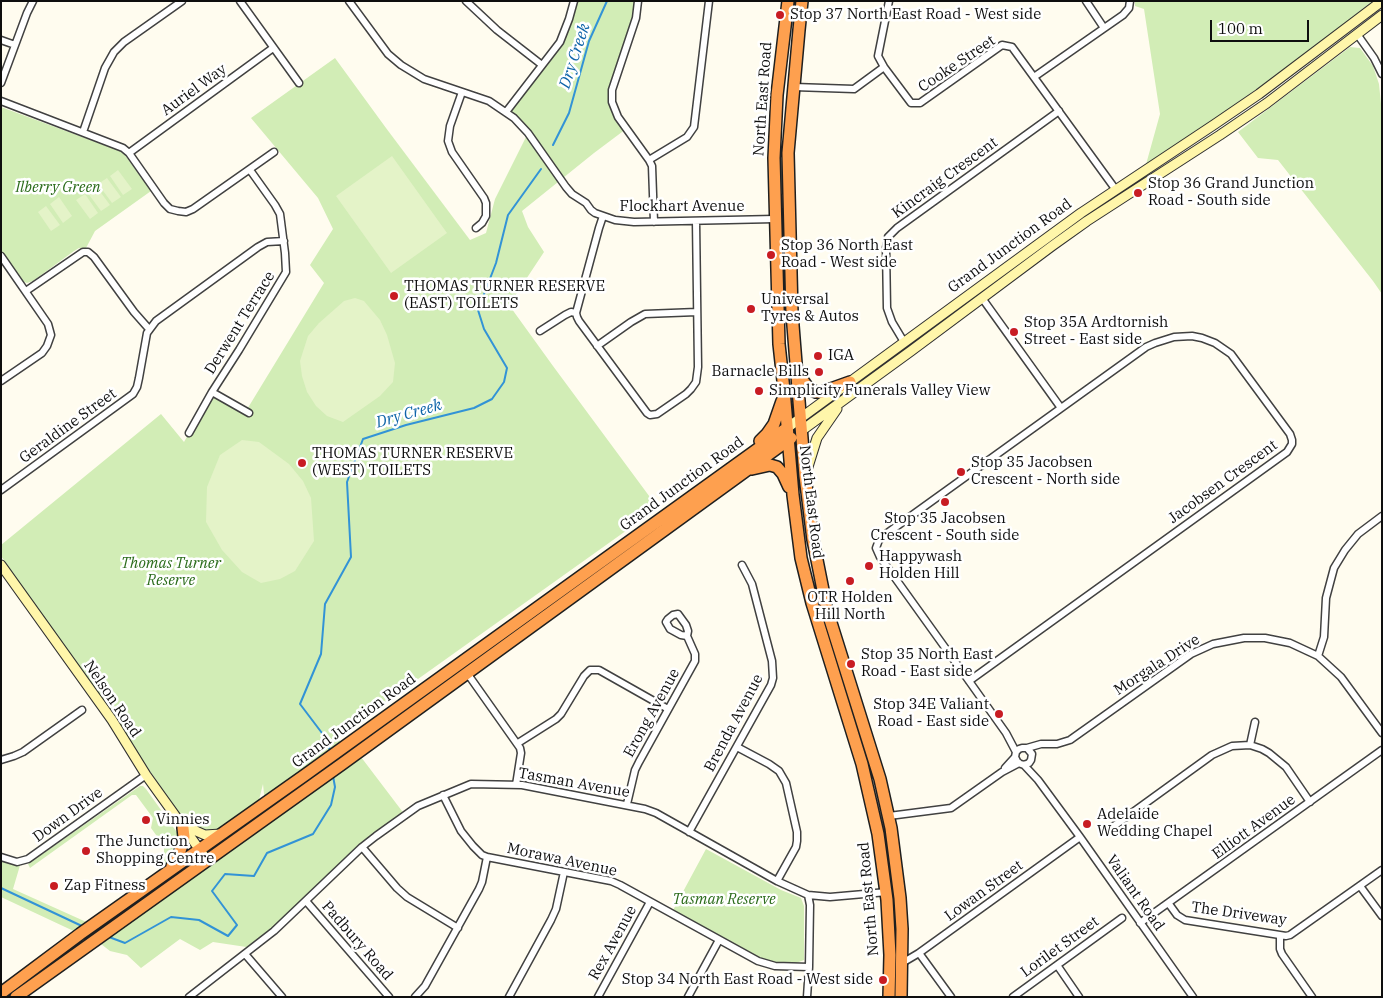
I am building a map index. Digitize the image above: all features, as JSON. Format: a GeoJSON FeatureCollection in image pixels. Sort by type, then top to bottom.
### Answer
{"type":"FeatureCollection","features":[{"type":"Feature","properties":{"kind":"highway","name":"North East Road"},"geometry":{"type":"LineString","coordinates":[[788,1],[776,95],[774,158],[779,344],[793,496],[802,558],[812,603],[862,764],[878,834],[886,892],[890,951],[889,992]]}},
{"type":"Feature","properties":{"kind":"highway","name":"North East Road"},"geometry":{"type":"LineString","coordinates":[[802,1],[788,153],[792,314],[805,476],[816,562],[827,610],[878,771],[892,828],[900,898],[901,997]]}},
{"type":"Feature","properties":{"kind":"highway"},"geometry":{"type":"LineString","coordinates":[[789,202],[784,211],[775,220],[790,233]]}},
{"type":"Feature","properties":{"kind":"highway"},"geometry":{"type":"LineString","coordinates":[[796,370],[804,384],[812,391],[822,392],[850,382]]}},
{"type":"Feature","properties":{"kind":"highway"},"geometry":{"type":"LineString","coordinates":[[742,467],[771,429],[777,418],[784,390]]}},
{"type":"Feature","properties":{"kind":"highway","name":"Grand Junction Road"},"geometry":{"type":"LineString","coordinates":[[1,993],[80,934],[459,663],[657,528],[742,467],[787,428]]}},
{"type":"Feature","properties":{"kind":"highway","name":"Grand Junction Road"},"geometry":{"type":"LineString","coordinates":[[742,467],[801,431]]}},
{"type":"Feature","properties":{"kind":"highway"},"geometry":{"type":"LineString","coordinates":[[742,467],[770,465],[777,467],[783,474],[793,496]]}},
{"type":"Feature","properties":{"kind":"highway","name":"Grand Junction Road"},"geometry":{"type":"LineString","coordinates":[[16,997],[467,673],[657,528]]}},
{"type":"Feature","properties":{"kind":"highway"},"geometry":{"type":"LineString","coordinates":[[459,663],[467,673]]}},
{"type":"Feature","properties":{"kind":"highway"},"geometry":{"type":"LineString","coordinates":[[871,800],[879,810],[889,816],[882,824],[878,834]]}},
{"type":"Feature","properties":{"kind":"highway"},"geometry":{"type":"LineString","coordinates":[[168,872],[182,848],[183,828]]}},
{"type":"Feature","properties":{"kind":"highway"},"geometry":{"type":"LineString","coordinates":[[889,992],[894,973],[902,963],[890,951]]}},
{"type":"Feature","properties":{"kind":"main road","name":"Grand Junction Road"},"geometry":{"type":"LineString","coordinates":[[787,428],[1081,213],[1259,94],[1382,1]]}},
{"type":"Feature","properties":{"kind":"main road","name":"Grand Junction Road"},"geometry":{"type":"LineString","coordinates":[[801,431],[1087,221],[1284,91],[1382,15]]}},
{"type":"Feature","properties":{"kind":"main road"},"geometry":{"type":"LineString","coordinates":[[1350,25],[1357,34]]}},
{"type":"Feature","properties":{"kind":"main road"},"geometry":{"type":"LineString","coordinates":[[1197,136],[1220,135]]}},
{"type":"Feature","properties":{"kind":"main road"},"geometry":{"type":"LineString","coordinates":[[1116,190],[1121,199]]}},
{"type":"Feature","properties":{"kind":"main road"},"geometry":{"type":"LineString","coordinates":[[976,289],[982,298]]}},
{"type":"Feature","properties":{"kind":"main road"},"geometry":{"type":"LineString","coordinates":[[904,342],[911,351]]}},
{"type":"Feature","properties":{"kind":"main road"},"geometry":{"type":"LineString","coordinates":[[805,476],[817,438],[845,399]]}},
{"type":"Feature","properties":{"kind":"main road","name":"Nelson Road"},"geometry":{"type":"LineString","coordinates":[[1,565],[115,725],[174,816],[207,860]]}},
{"type":"Feature","properties":{"kind":"main road"},"geometry":{"type":"LineString","coordinates":[[174,816],[201,834],[208,836],[221,834]]}},
{"type":"Feature","properties":{"kind":"street"},"geometry":{"type":"LineString","coordinates":[[1,83],[33,1]]}},
{"type":"Feature","properties":{"kind":"street"},"geometry":{"type":"LineString","coordinates":[[83,132],[105,68],[114,52],[124,42],[182,1]]}},
{"type":"Feature","properties":{"kind":"street"},"geometry":{"type":"LineString","coordinates":[[240,1],[299,83]]}},
{"type":"Feature","properties":{"kind":"street","name":"Flockhart Avenue"},"geometry":{"type":"LineString","coordinates":[[349,1],[391,56],[424,79],[489,101],[518,122],[529,134],[569,192],[603,216],[624,221],[654,222],[775,220]]}},
{"type":"Feature","properties":{"kind":"street"},"geometry":{"type":"LineString","coordinates":[[466,1],[497,30],[542,65]]}},
{"type":"Feature","properties":{"kind":"street"},"geometry":{"type":"LineString","coordinates":[[506,112],[560,42],[574,1]]}},
{"type":"Feature","properties":{"kind":"street"},"geometry":{"type":"LineString","coordinates":[[638,1],[636,18],[611,98],[613,108],[618,117],[649,160],[653,169],[654,222]]}},
{"type":"Feature","properties":{"kind":"street"},"geometry":{"type":"LineString","coordinates":[[649,160],[687,137],[694,127],[709,1]]}},
{"type":"Feature","properties":{"kind":"street"},"geometry":{"type":"LineString","coordinates":[[794,87],[854,89],[884,67],[878,56],[889,1]]}},
{"type":"Feature","properties":{"kind":"street"},"geometry":{"type":"LineString","coordinates":[[1086,1],[1104,28]]}},
{"type":"Feature","properties":{"kind":"street"},"geometry":{"type":"LineString","coordinates":[[1034,77],[1123,15],[1129,8],[1130,1]]}},
{"type":"Feature","properties":{"kind":"street"},"geometry":{"type":"LineString","coordinates":[[1357,34],[1374,58],[1382,74]]}},
{"type":"Feature","properties":{"kind":"street"},"geometry":{"type":"LineString","coordinates":[[1,40],[15,45]]}},
{"type":"Feature","properties":{"kind":"street","name":"Cooke Street"},"geometry":{"type":"LineString","coordinates":[[884,67],[911,103],[920,103],[1002,45],[1012,47],[1116,190]]}},
{"type":"Feature","properties":{"kind":"street","name":"Auriel Way"},"geometry":{"type":"LineString","coordinates":[[129,153],[273,48]]}},
{"type":"Feature","properties":{"kind":"street"},"geometry":{"type":"LineString","coordinates":[[462,92],[450,126],[448,141],[452,152],[486,203],[486,216],[476,228]]}},
{"type":"Feature","properties":{"kind":"street"},"geometry":{"type":"LineString","coordinates":[[1,101],[119,146],[129,153],[164,203],[176,210],[186,212],[274,152]]}},
{"type":"Feature","properties":{"kind":"street","name":"Kincraig Crescent"},"geometry":{"type":"LineString","coordinates":[[904,342],[892,322],[887,308],[886,248],[888,237],[897,228],[1059,111]]}},
{"type":"Feature","properties":{"kind":"street","name":"Derwent Terrace"},"geometry":{"type":"LineString","coordinates":[[189,432],[284,278],[286,267],[280,217],[277,208],[250,170]]}},
{"type":"Feature","properties":{"kind":"street"},"geometry":{"type":"LineString","coordinates":[[603,216],[576,317],[643,410],[650,415],[656,414],[686,394],[696,382],[699,362],[696,221]]}},
{"type":"Feature","properties":{"kind":"street"},"geometry":{"type":"LineString","coordinates":[[26,291],[82,252],[88,252],[93,255],[134,312],[149,329],[159,318],[258,247],[267,242],[284,241]]}},
{"type":"Feature","properties":{"kind":"street"},"geometry":{"type":"LineString","coordinates":[[1,256],[49,326],[51,335],[46,348],[40,354],[1,381]]}},
{"type":"Feature","properties":{"kind":"street"},"geometry":{"type":"LineString","coordinates":[[982,298],[1061,408]]}},
{"type":"Feature","properties":{"kind":"street"},"geometry":{"type":"LineString","coordinates":[[540,331],[571,312],[576,313]]}},
{"type":"Feature","properties":{"kind":"street"},"geometry":{"type":"LineString","coordinates":[[597,346],[645,314],[697,312]]}},
{"type":"Feature","properties":{"kind":"street","name":"Geraldine Street"},"geometry":{"type":"LineString","coordinates":[[1,490],[133,394],[138,384],[149,329]]}},
{"type":"Feature","properties":{"kind":"street","name":"Jacobsen Crescent"},"geometry":{"type":"LineString","coordinates":[[877,552],[876,548],[879,540],[886,534],[1155,342],[1169,338],[1192,336],[1215,343],[1231,354],[1290,434],[1292,444],[1287,452],[969,681]]}},
{"type":"Feature","properties":{"kind":"street"},"geometry":{"type":"LineString","coordinates":[[212,392],[248,412]]}},
{"type":"Feature","properties":{"kind":"street"},"geometry":{"type":"LineString","coordinates":[[1318,656],[1324,637],[1326,598],[1334,568],[1358,534],[1382,516]]}},
{"type":"Feature","properties":{"kind":"street","name":"Valiant Road"},"geometry":{"type":"LineString","coordinates":[[877,552],[1193,997]]}},
{"type":"Feature","properties":{"kind":"street","name":"Brenda Avenue"},"geometry":{"type":"LineString","coordinates":[[690,832],[771,685],[773,671],[752,584],[742,565]]}},
{"type":"Feature","properties":{"kind":"street","name":"Erong Avenue"},"geometry":{"type":"LineString","coordinates":[[627,804],[635,770],[695,661],[694,649],[687,636]]}},
{"type":"Feature","properties":{"kind":"street","name":"Morgala Drive"},"geometry":{"type":"LineString","coordinates":[[1023,756],[1034,745],[1057,744],[1070,740],[1191,654],[1213,644],[1244,638],[1265,638],[1290,643],[1318,656],[1341,676],[1382,733]]}},
{"type":"Feature","properties":{"kind":"street"},"geometry":{"type":"LineString","coordinates":[[518,744],[561,714],[584,676],[590,670],[599,670],[668,709]]}},
{"type":"Feature","properties":{"kind":"street"},"geometry":{"type":"LineString","coordinates":[[467,673],[518,744],[521,753],[516,785]]}},
{"type":"Feature","properties":{"kind":"street"},"geometry":{"type":"LineString","coordinates":[[1,760],[22,752],[82,710]]}},
{"type":"Feature","properties":{"kind":"street"},"geometry":{"type":"LineString","coordinates":[[1250,745],[1255,722]]}},
{"type":"Feature","properties":{"kind":"street"},"geometry":{"type":"LineString","coordinates":[[1107,831],[1212,755],[1232,746],[1250,745],[1262,749],[1278,760],[1294,777],[1310,802]]}},
{"type":"Feature","properties":{"kind":"street"},"geometry":{"type":"LineString","coordinates":[[737,747],[779,771],[788,789],[797,832],[797,841],[777,882]]}},
{"type":"Feature","properties":{"kind":"street","name":"Elliott Avenue"},"geometry":{"type":"LineString","coordinates":[[1140,923],[1382,750]]}},
{"type":"Feature","properties":{"kind":"street"},"geometry":{"type":"LineString","coordinates":[[889,816],[951,808],[1023,756]]}},
{"type":"Feature","properties":{"kind":"street","name":"Down Drive"},"geometry":{"type":"LineString","coordinates":[[1,857],[17,862],[28,859],[146,775]]}},
{"type":"Feature","properties":{"kind":"street","name":"Tasman Avenue"},"geometry":{"type":"LineString","coordinates":[[189,997],[274,931],[362,847],[400,818],[418,806],[471,784],[522,785],[627,804],[656,813],[777,882],[808,895],[830,897],[886,892]]}},
{"type":"Feature","properties":{"kind":"street","name":"Morawa Avenue"},"geometry":{"type":"LineString","coordinates":[[443,795],[461,831],[478,851],[487,857],[611,881],[758,961],[775,966],[809,967]]}},
{"type":"Feature","properties":{"kind":"street","name":"Lowan Street"},"geometry":{"type":"LineString","coordinates":[[902,963],[919,953],[1080,837]]}},
{"type":"Feature","properties":{"kind":"street"},"geometry":{"type":"LineString","coordinates":[[362,847],[407,897],[458,928]]}},
{"type":"Feature","properties":{"kind":"street"},"geometry":{"type":"LineString","coordinates":[[415,997],[425,986],[482,882],[487,857]]}},
{"type":"Feature","properties":{"kind":"street","name":"The Driveway"},"geometry":{"type":"LineString","coordinates":[[1169,904],[1177,915],[1185,920],[1290,935],[1382,870]]}},
{"type":"Feature","properties":{"kind":"street"},"geometry":{"type":"LineString","coordinates":[[509,997],[552,920],[564,872]]}},
{"type":"Feature","properties":{"kind":"street"},"geometry":{"type":"LineString","coordinates":[[1360,886],[1382,916]]}},
{"type":"Feature","properties":{"kind":"street"},"geometry":{"type":"LineString","coordinates":[[807,997],[810,905],[808,895]]}},
{"type":"Feature","properties":{"kind":"street","name":"Padbury Road"},"geometry":{"type":"LineString","coordinates":[[306,901],[388,997]]}},
{"type":"Feature","properties":{"kind":"street","name":"Rex Avenue"},"geometry":{"type":"LineString","coordinates":[[598,997],[650,902]]}},
{"type":"Feature","properties":{"kind":"street","name":"Lorilet Street"},"geometry":{"type":"LineString","coordinates":[[1013,997],[1122,918]]}},
{"type":"Feature","properties":{"kind":"street"},"geometry":{"type":"LineString","coordinates":[[1280,935],[1282,954],[1312,997]]}},
{"type":"Feature","properties":{"kind":"street"},"geometry":{"type":"LineString","coordinates":[[688,997],[719,940]]}},
{"type":"Feature","properties":{"kind":"street"},"geometry":{"type":"LineString","coordinates":[[919,953],[951,997]]}},
{"type":"Feature","properties":{"kind":"street"},"geometry":{"type":"LineString","coordinates":[[245,954],[282,997]]}},
{"type":"Feature","properties":{"kind":"street"},"geometry":{"type":"LineString","coordinates":[[1057,966],[1079,997]]}},
{"type":"Feature","properties":{"kind":"green space","name":"Thomas Turner Reserve"},"geometry":{"type":"Polygon","coordinates":[[[574,1],[638,1],[611,94],[626,129],[522,211],[528,227],[544,252],[509,305],[658,508],[338,736],[342,748],[265,804],[263,784],[259,800],[216,832],[205,831],[193,825],[185,814],[179,813],[1,556],[1,545],[161,414],[184,442],[212,392],[246,411],[324,283],[310,265],[333,229],[318,198],[251,118],[335,58],[470,240],[486,233],[495,199],[528,133],[506,112],[555,49],[574,1]]]}},
{"type":"Feature","properties":{"kind":"green space"},"geometry":{"type":"Polygon","coordinates":[[[1135,1],[1376,1],[1278,74],[1145,168],[1160,114],[1144,9],[1135,6],[1135,1]]]}},
{"type":"Feature","properties":{"kind":"green space"},"geometry":{"type":"Polygon","coordinates":[[[1350,47],[1360,48],[1373,66],[1379,84],[1382,114],[1382,294],[1278,160],[1258,158],[1238,132],[1350,47]]]}},
{"type":"Feature","properties":{"kind":"green space","name":"Ilberry Green"},"geometry":{"type":"Polygon","coordinates":[[[1,107],[120,151],[125,155],[151,191],[95,231],[86,248],[79,248],[33,281],[27,283],[22,281],[1,253],[1,107]]]}},
{"type":"Feature","properties":{"kind":"green space"},"geometry":{"type":"Polygon","coordinates":[[[392,156],[447,233],[391,273],[336,196],[392,156]]]}},
{"type":"Feature","properties":{"kind":"green space"},"geometry":{"type":"Polygon","coordinates":[[[118,170],[132,189],[123,195],[110,176],[118,170]]]}},
{"type":"Feature","properties":{"kind":"green space"},"geometry":{"type":"Polygon","coordinates":[[[107,178],[121,197],[112,203],[98,184],[107,178]]]}},
{"type":"Feature","properties":{"kind":"green space"},"geometry":{"type":"Polygon","coordinates":[[[96,186],[110,205],[101,211],[87,192],[96,186]]]}},
{"type":"Feature","properties":{"kind":"green space"},"geometry":{"type":"Polygon","coordinates":[[[85,194],[98,213],[90,219],[76,200],[85,194]]]}},
{"type":"Feature","properties":{"kind":"green space"},"geometry":{"type":"Polygon","coordinates":[[[59,197],[72,216],[63,223],[50,204],[59,197]]]}},
{"type":"Feature","properties":{"kind":"green space"},"geometry":{"type":"Polygon","coordinates":[[[46,206],[60,225],[51,231],[38,212],[46,206]]]}},
{"type":"Feature","properties":{"kind":"green space"},"geometry":{"type":"Polygon","coordinates":[[[355,298],[364,301],[380,320],[387,335],[395,363],[393,382],[380,396],[343,422],[327,416],[316,406],[307,392],[300,361],[308,336],[319,323],[344,301],[355,298]]]}},
{"type":"Feature","properties":{"kind":"green space"},"geometry":{"type":"Polygon","coordinates":[[[242,440],[259,442],[289,464],[303,481],[311,498],[314,541],[295,571],[280,579],[261,583],[242,572],[222,550],[206,522],[207,487],[220,455],[242,440]]]}},
{"type":"Feature","properties":{"kind":"green space"},"geometry":{"type":"Polygon","coordinates":[[[361,757],[405,815],[362,847],[253,948],[213,942],[200,950],[180,939],[141,968],[127,955],[110,951],[101,944],[361,757]]]}},
{"type":"Feature","properties":{"kind":"green space"},"geometry":{"type":"Polygon","coordinates":[[[140,786],[146,789],[181,838],[176,856],[164,869],[164,846],[151,828],[153,818],[136,795],[132,795],[30,868],[28,864],[140,786]]]}},
{"type":"Feature","properties":{"kind":"green space","name":"Tasman Reserve"},"geometry":{"type":"Polygon","coordinates":[[[706,849],[781,890],[801,898],[804,906],[804,960],[796,963],[758,961],[671,914],[706,849]]]}},
{"type":"Feature","properties":{"kind":"green space"},"geometry":{"type":"Polygon","coordinates":[[[1,856],[21,862],[13,889],[93,925],[80,934],[1,897],[1,856]]]}},
{"type":"Feature","properties":{"kind":"waterway","name":"Dry Creek"},"geometry":{"type":"LineString","coordinates":[[553,145],[569,113],[589,41],[607,1]]}},
{"type":"Feature","properties":{"kind":"waterway","name":"Dry Creek"},"geometry":{"type":"LineString","coordinates":[[330,752],[328,741],[300,704],[321,654],[325,604],[351,557],[347,482],[363,439],[406,425],[474,408],[492,399],[504,382],[507,368],[484,329],[478,310],[496,263],[508,215],[541,169]]}},
{"type":"Feature","properties":{"kind":"waterway","name":"Dry Creek"},"geometry":{"type":"LineString","coordinates":[[109,937],[125,943],[171,917],[199,920],[228,936],[237,925],[212,891],[225,874],[254,876],[267,853],[313,834],[331,805],[335,787],[333,776]]}},
{"type":"Feature","properties":{"kind":"waterway","name":"Dry Creek"},"geometry":{"type":"LineString","coordinates":[[1,888],[84,927]]}},
{"type":"Feature","properties":{"kind":"place","name":"Stop 37 North East Road - West side"},"geometry":{"type":"Point","coordinates":[780,15]}},
{"type":"Feature","properties":{"kind":"place","name":"Stop 36 Grand Junction Road - South side"},"geometry":{"type":"Point","coordinates":[1138,193]}},
{"type":"Feature","properties":{"kind":"place","name":"Stop 36 North East Road - West side"},"geometry":{"type":"Point","coordinates":[771,255]}},
{"type":"Feature","properties":{"kind":"place","name":"THOMAS TURNER RESERVE (EAST) TOILETS"},"geometry":{"type":"Point","coordinates":[394,296]}},
{"type":"Feature","properties":{"kind":"place","name":"Universal Tyres & Autos"},"geometry":{"type":"Point","coordinates":[751,309]}},
{"type":"Feature","properties":{"kind":"place","name":"Stop 35A Ardtornish Street - East side"},"geometry":{"type":"Point","coordinates":[1014,332]}},
{"type":"Feature","properties":{"kind":"place","name":"IGA"},"geometry":{"type":"Point","coordinates":[818,356]}},
{"type":"Feature","properties":{"kind":"place","name":"Barnacle Bills"},"geometry":{"type":"Point","coordinates":[819,372]}},
{"type":"Feature","properties":{"kind":"place","name":"Simplicity Funerals Valley View"},"geometry":{"type":"Point","coordinates":[759,391]}},
{"type":"Feature","properties":{"kind":"place","name":"THOMAS TURNER RESERVE (WEST) TOILETS"},"geometry":{"type":"Point","coordinates":[302,463]}},
{"type":"Feature","properties":{"kind":"place","name":"Stop 35 Jacobsen Crescent - North side"},"geometry":{"type":"Point","coordinates":[961,472]}},
{"type":"Feature","properties":{"kind":"place","name":"Stop 35 Jacobsen Crescent - South side"},"geometry":{"type":"Point","coordinates":[945,502]}},
{"type":"Feature","properties":{"kind":"place","name":"Happywash Holden Hill"},"geometry":{"type":"Point","coordinates":[869,566]}},
{"type":"Feature","properties":{"kind":"place","name":"OTR Holden Hill North"},"geometry":{"type":"Point","coordinates":[850,581]}},
{"type":"Feature","properties":{"kind":"place","name":"Stop 35 North East Road - East side"},"geometry":{"type":"Point","coordinates":[851,664]}},
{"type":"Feature","properties":{"kind":"place","name":"Stop 34E Valiant Road - East side"},"geometry":{"type":"Point","coordinates":[999,714]}},
{"type":"Feature","properties":{"kind":"place","name":"Vinnies"},"geometry":{"type":"Point","coordinates":[146,820]}},
{"type":"Feature","properties":{"kind":"place","name":"Adelaide Wedding Chapel"},"geometry":{"type":"Point","coordinates":[1087,824]}},
{"type":"Feature","properties":{"kind":"place","name":"The Junction Shopping Centre"},"geometry":{"type":"Point","coordinates":[86,851]}},
{"type":"Feature","properties":{"kind":"place","name":"Zap Fitness"},"geometry":{"type":"Point","coordinates":[54,886]}},
{"type":"Feature","properties":{"kind":"place","name":"Stop 34 North East Road - West side"},"geometry":{"type":"Point","coordinates":[883,980]}}]}
